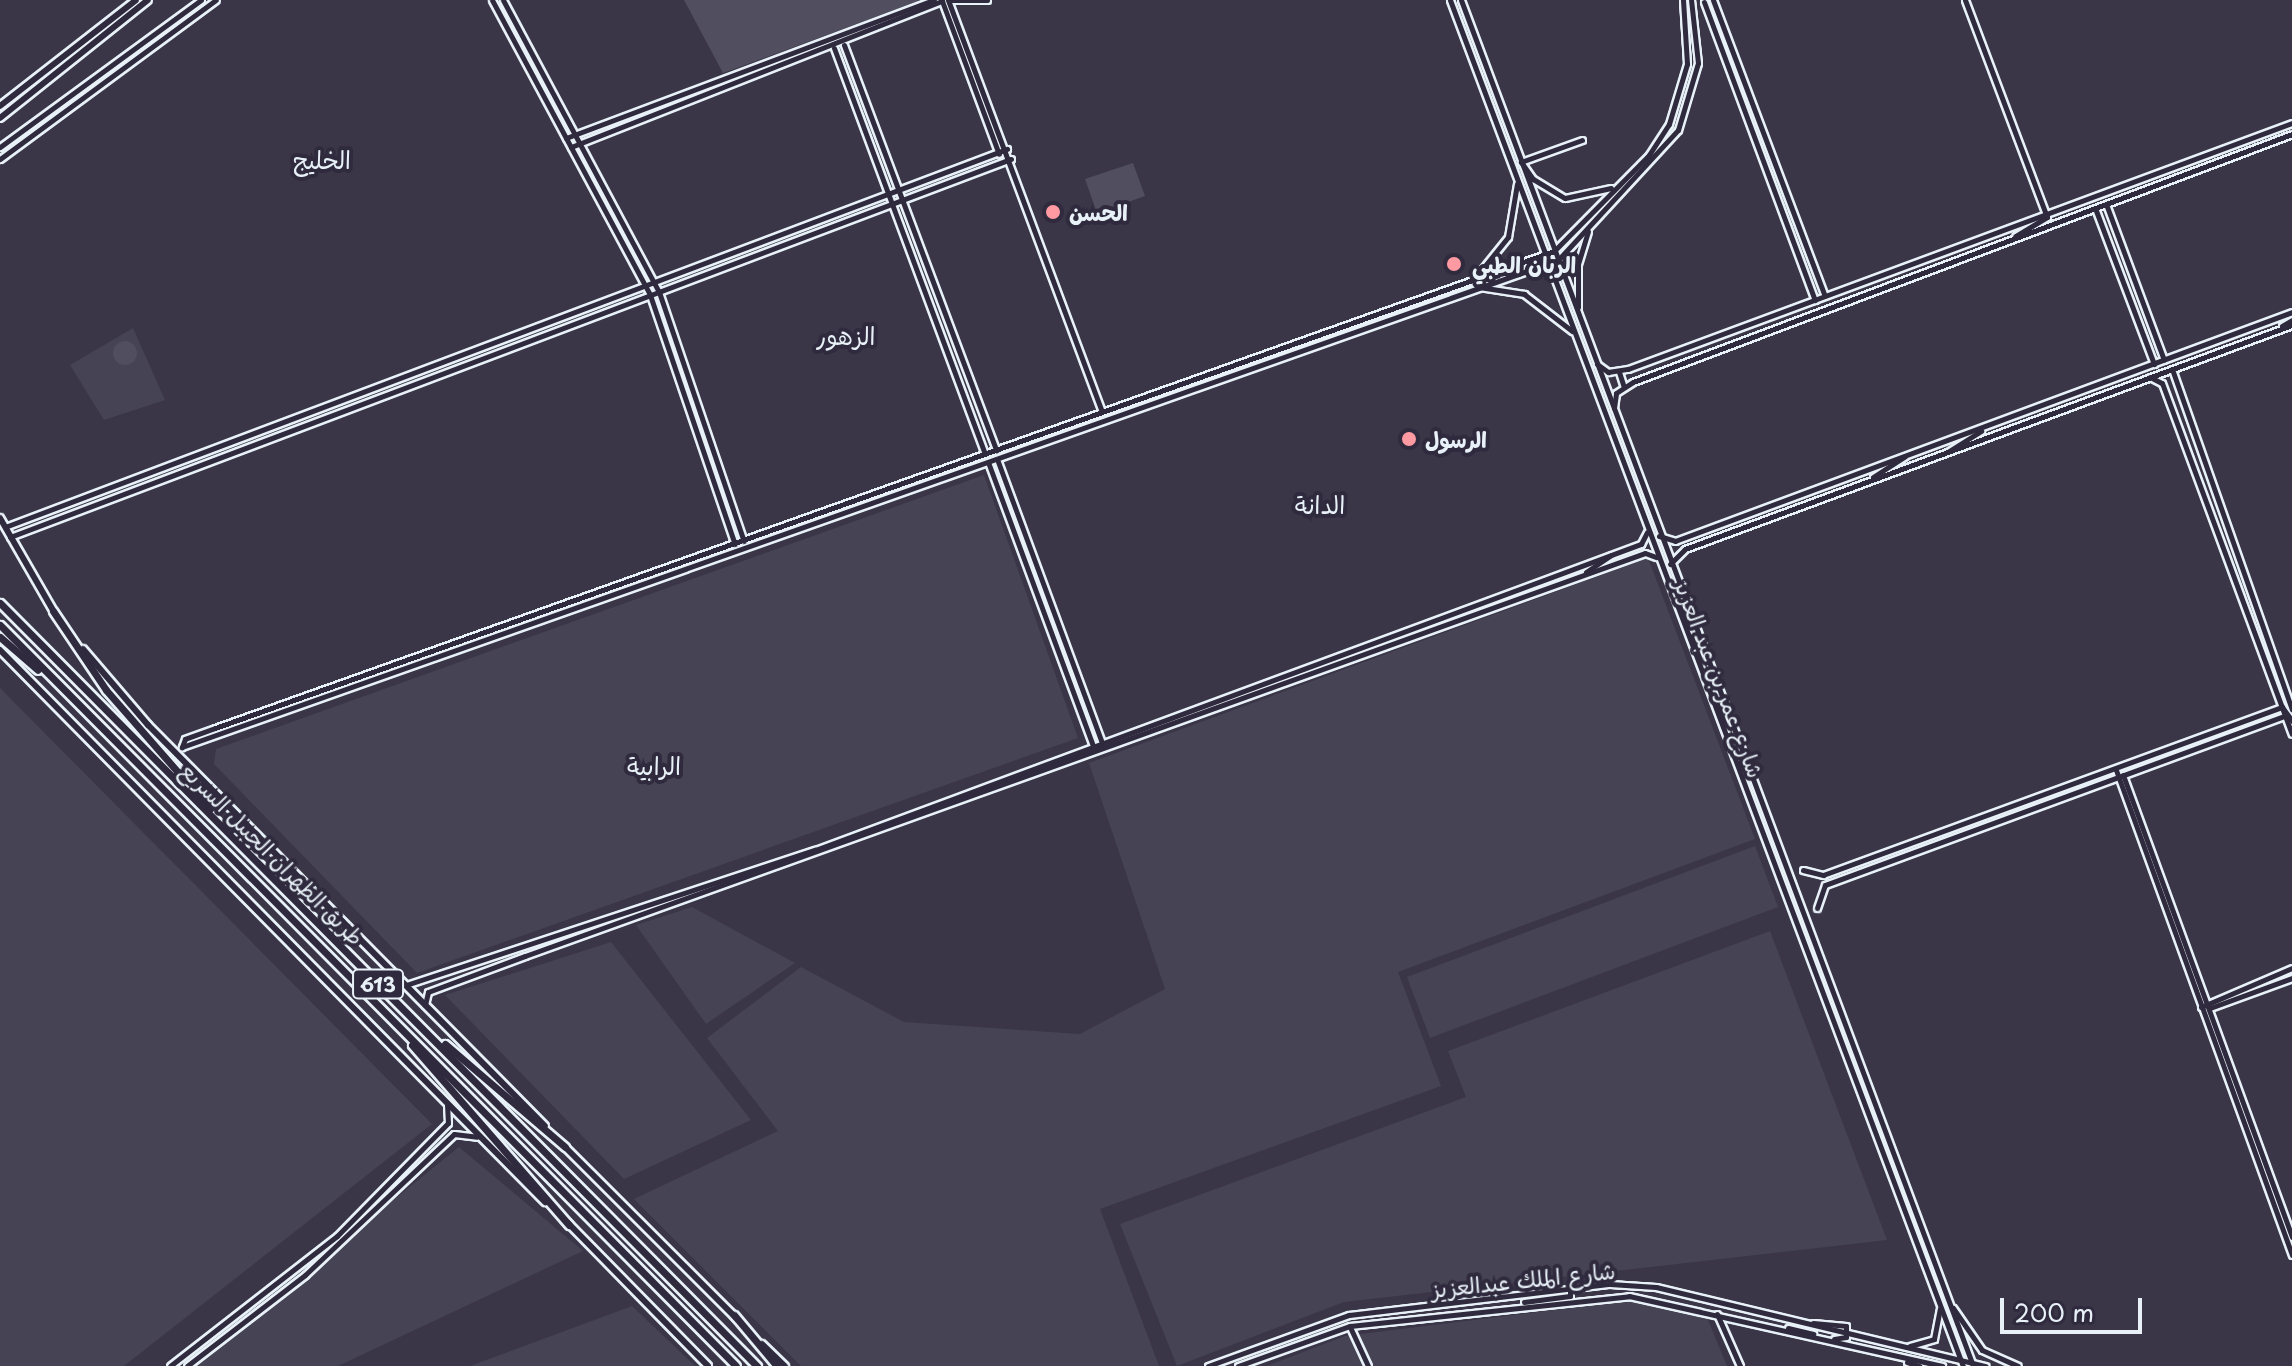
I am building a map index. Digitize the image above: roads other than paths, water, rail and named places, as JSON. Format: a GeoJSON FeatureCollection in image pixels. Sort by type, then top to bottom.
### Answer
{"type":"FeatureCollection","features":[{"type":"Feature","properties":{"kind":"highway","name":"طريق الظهران الجبيل السريع"},"geometry":{"type":"LineString","coordinates":[[0,603],[757,1366]]}},
{"type":"Feature","properties":{"kind":"highway"},"geometry":{"type":"LineString","coordinates":[[53,611],[106,690],[245,850]]}},
{"type":"Feature","properties":{"kind":"highway","name":"طريق الظهران الجبيل السريع"},"geometry":{"type":"LineString","coordinates":[[0,625],[736,1366]]}},
{"type":"Feature","properties":{"kind":"highway"},"geometry":{"type":"LineString","coordinates":[[0,637],[74,701]]}},
{"type":"Feature","properties":{"kind":"highway"},"geometry":{"type":"LineString","coordinates":[[354,982],[569,1225]]}},
{"type":"Feature","properties":{"kind":"highway"},"geometry":{"type":"LineString","coordinates":[[397,1004],[565,1147]]}},
{"type":"Feature","properties":{"kind":"highway"},"geometry":{"type":"LineString","coordinates":[[734,1315],[777,1366]]}},
{"type":"Feature","properties":{"kind":"main road"},"geometry":{"type":"LineString","coordinates":[[0,106],[136,0]]}},
{"type":"Feature","properties":{"kind":"main road"},"geometry":{"type":"LineString","coordinates":[[0,118],[148,0]]}},
{"type":"Feature","properties":{"kind":"main road","name":"613"},"geometry":{"type":"LineString","coordinates":[[0,518],[53,611],[148,725],[785,1366]]}},
{"type":"Feature","properties":{"kind":"main road"},"geometry":{"type":"LineString","coordinates":[[0,650],[708,1366]]}},
{"type":"Feature","properties":{"kind":"street"},"geometry":{"type":"LineString","coordinates":[[0,147],[201,0]]}},
{"type":"Feature","properties":{"kind":"street"},"geometry":{"type":"LineString","coordinates":[[0,159],[216,0]]}},
{"type":"Feature","properties":{"kind":"street"},"geometry":{"type":"LineString","coordinates":[[492,0],[650,295],[735,544]]}},
{"type":"Feature","properties":{"kind":"street"},"geometry":{"type":"LineString","coordinates":[[503,0],[655,282],[744,541]]}},
{"type":"Feature","properties":{"kind":"street"},"geometry":{"type":"LineString","coordinates":[[566,138],[943,0],[987,0]]}},
{"type":"Feature","properties":{"kind":"street"},"geometry":{"type":"LineString","coordinates":[[571,147],[844,45],[943,0]]}},
{"type":"Feature","properties":{"kind":"street"},"geometry":{"type":"LineString","coordinates":[[943,0],[1011,159],[1102,411]]}},
{"type":"Feature","properties":{"kind":"street"},"geometry":{"type":"LineString","coordinates":[[943,0],[1001,162]]}},
{"type":"Feature","properties":{"kind":"street","name":"شارع عمر بن عبد العزيز"},"geometry":{"type":"LineString","coordinates":[[1450,0],[1656,557],[1962,1364]]}},
{"type":"Feature","properties":{"kind":"street","name":"شارع عمر بن عبد العزيز"},"geometry":{"type":"LineString","coordinates":[[1461,0],[1659,536],[1726,696],[1972,1365]]}},
{"type":"Feature","properties":{"kind":"street"},"geometry":{"type":"LineString","coordinates":[[1683,0],[1688,47],[1679,103],[1660,141],[1554,251],[1474,284],[1154,405],[182,747],[185,739],[215,728],[1131,400],[1474,284],[1558,260],[1655,164],[1687,112],[1698,63],[1691,0]]}},
{"type":"Feature","properties":{"kind":"street"},"geometry":{"type":"LineString","coordinates":[[1713,0],[1825,296]]}},
{"type":"Feature","properties":{"kind":"street"},"geometry":{"type":"LineString","coordinates":[[1965,0],[2046,214],[2043,224],[2013,238]]}},
{"type":"Feature","properties":{"kind":"street"},"geometry":{"type":"LineString","coordinates":[[1704,2],[1815,300]]}},
{"type":"Feature","properties":{"kind":"street"},"geometry":{"type":"LineString","coordinates":[[844,45],[996,450]]}},
{"type":"Feature","properties":{"kind":"street"},"geometry":{"type":"LineString","coordinates":[[834,48],[985,454]]}},
{"type":"Feature","properties":{"kind":"street"},"geometry":{"type":"LineString","coordinates":[[1597,364],[1619,372],[2292,123]]}},
{"type":"Feature","properties":{"kind":"street"},"geometry":{"type":"LineString","coordinates":[[1624,387],[2292,134]]}},
{"type":"Feature","properties":{"kind":"street"},"geometry":{"type":"LineString","coordinates":[[1582,140],[1521,162],[1533,179],[1565,198],[1619,184]]}},
{"type":"Feature","properties":{"kind":"street"},"geometry":{"type":"LineString","coordinates":[[5,527],[1007,149]]}},
{"type":"Feature","properties":{"kind":"street"},"geometry":{"type":"LineString","coordinates":[[10,537],[1011,159]]}},
{"type":"Feature","properties":{"kind":"street"},"geometry":{"type":"LineString","coordinates":[[1474,284],[1508,237],[1517,184]]}},
{"type":"Feature","properties":{"kind":"street"},"geometry":{"type":"LineString","coordinates":[[2106,204],[2164,360]]}},
{"type":"Feature","properties":{"kind":"street"},"geometry":{"type":"LineString","coordinates":[[2095,208],[2154,364]]}},
{"type":"Feature","properties":{"kind":"street"},"geometry":{"type":"LineString","coordinates":[[1580,320],[1576,282],[1589,228]]}},
{"type":"Feature","properties":{"kind":"street"},"geometry":{"type":"LineString","coordinates":[[1474,284],[1524,294],[1572,331]]}},
{"type":"Feature","properties":{"kind":"street"},"geometry":{"type":"LineString","coordinates":[[1659,536],[1675,541],[2292,312]]}},
{"type":"Feature","properties":{"kind":"street"},"geometry":{"type":"LineString","coordinates":[[1670,564],[1675,553],[2275,331],[2292,322]]}},
{"type":"Feature","properties":{"kind":"street"},"geometry":{"type":"LineString","coordinates":[[2174,367],[2172,385],[2292,710]]}},
{"type":"Feature","properties":{"kind":"street"},"geometry":{"type":"LineString","coordinates":[[1614,409],[1624,387],[1619,372]]}},
{"type":"Feature","properties":{"kind":"street"},"geometry":{"type":"LineString","coordinates":[[2149,377],[2164,387],[2292,734]]}},
{"type":"Feature","properties":{"kind":"street"},"geometry":{"type":"LineString","coordinates":[[2164,387],[2172,385]]}},
{"type":"Feature","properties":{"kind":"street"},"geometry":{"type":"LineString","coordinates":[[1154,393],[1154,405]]}},
{"type":"Feature","properties":{"kind":"street"},"geometry":{"type":"LineString","coordinates":[[1131,400],[1133,412]]}},
{"type":"Feature","properties":{"kind":"street"},"geometry":{"type":"LineString","coordinates":[[1950,451],[1988,425]]}},
{"type":"Feature","properties":{"kind":"street"},"geometry":{"type":"LineString","coordinates":[[1862,483],[1905,456]]}},
{"type":"Feature","properties":{"kind":"street"},"geometry":{"type":"LineString","coordinates":[[997,459],[1102,743]]}},
{"type":"Feature","properties":{"kind":"street"},"geometry":{"type":"LineString","coordinates":[[988,462],[1093,746]]}},
{"type":"Feature","properties":{"kind":"street"},"geometry":{"type":"LineString","coordinates":[[403,984],[418,987],[1102,743],[1611,555],[1644,542],[1647,532]]}},
{"type":"Feature","properties":{"kind":"street"},"geometry":{"type":"LineString","coordinates":[[425,1006],[428,992],[1645,553],[1656,557]]}},
{"type":"Feature","properties":{"kind":"street"},"geometry":{"type":"LineString","coordinates":[[1579,577],[1611,555]]}},
{"type":"Feature","properties":{"kind":"street"},"geometry":{"type":"LineString","coordinates":[[2282,707],[2292,721]]}},
{"type":"Feature","properties":{"kind":"street"},"geometry":{"type":"LineString","coordinates":[[1803,870],[1823,875],[2282,707]]}},
{"type":"Feature","properties":{"kind":"street"},"geometry":{"type":"LineString","coordinates":[[1817,908],[1825,885],[2285,716]]}},
{"type":"Feature","properties":{"kind":"street"},"geometry":{"type":"LineString","coordinates":[[2116,770],[2125,776],[2292,1237]]}},
{"type":"Feature","properties":{"kind":"street"},"geometry":{"type":"LineString","coordinates":[[2116,770],[2115,779],[2292,1255]]}},
{"type":"Feature","properties":{"kind":"street"},"geometry":{"type":"LineString","coordinates":[[2201,1007],[2207,999],[2292,968]]}},
{"type":"Feature","properties":{"kind":"street"},"geometry":{"type":"LineString","coordinates":[[2201,1007],[2210,1008],[2292,978]]}},
{"type":"Feature","properties":{"kind":"street"},"geometry":{"type":"LineString","coordinates":[[170,1366],[337,1236],[448,1123],[445,1099]]}},
{"type":"Feature","properties":{"kind":"street"},"geometry":{"type":"LineString","coordinates":[[187,1366],[305,1275],[454,1134],[466,1131],[483,1141]]}},
{"type":"Feature","properties":{"kind":"street","name":"شارع الملك عبدالعزيز"},"geometry":{"type":"LineString","coordinates":[[1208,1366],[1349,1315],[1570,1288],[1644,1285],[1962,1364],[1986,1366]]}},
{"type":"Feature","properties":{"kind":"street"},"geometry":{"type":"LineString","coordinates":[[1512,1306],[1570,1296],[1570,1288]]}},
{"type":"Feature","properties":{"kind":"street","name":"شارع الملك عبدالعزيز"},"geometry":{"type":"LineString","coordinates":[[1238,1366],[1350,1326],[1512,1306],[1629,1296],[1942,1366]]}},
{"type":"Feature","properties":{"kind":"street"},"geometry":{"type":"LineString","coordinates":[[1948,1299],[1982,1350],[2018,1366]]}},
{"type":"Feature","properties":{"kind":"street"},"geometry":{"type":"LineString","coordinates":[[1898,1346],[1934,1339],[1939,1304]]}},
{"type":"Feature","properties":{"kind":"street"},"geometry":{"type":"LineString","coordinates":[[1716,1313],[1740,1366]]}},
{"type":"Feature","properties":{"kind":"street"},"geometry":{"type":"LineString","coordinates":[[1726,1330],[1728,1321],[1739,1319]]}},
{"type":"Feature","properties":{"kind":"street"},"geometry":{"type":"LineString","coordinates":[[1350,1326],[1368,1366]]}},
{"type":"Feature","properties":{"kind":"street"},"geometry":{"type":"LineString","coordinates":[[1771,1327],[1838,1340],[1848,1334]]}},
{"type":"Feature","properties":{"kind":"street"},"geometry":{"type":"LineString","coordinates":[[1891,1356],[1919,1366]]}},
{"type":"Feature","properties":{"kind":"place","name":"الحسن"},"geometry":{"type":"Point","coordinates":[1053,212]}},
{"type":"Feature","properties":{"kind":"place","name":"الربان الطبي"},"geometry":{"type":"Point","coordinates":[1454,264]}},
{"type":"Feature","properties":{"kind":"place","name":"الرسول"},"geometry":{"type":"Point","coordinates":[1409,439]}},
{"type":"Feature","properties":{"kind":"district","name":"الخليج"},"geometry":{"type":"Point","coordinates":[322,160]}},
{"type":"Feature","properties":{"kind":"district","name":"الزهور"},"geometry":{"type":"Point","coordinates":[846,336]}},
{"type":"Feature","properties":{"kind":"district","name":"الدانة"},"geometry":{"type":"Point","coordinates":[1320,505]}},
{"type":"Feature","properties":{"kind":"district","name":"الرابية"},"geometry":{"type":"Point","coordinates":[654,766]}}]}
